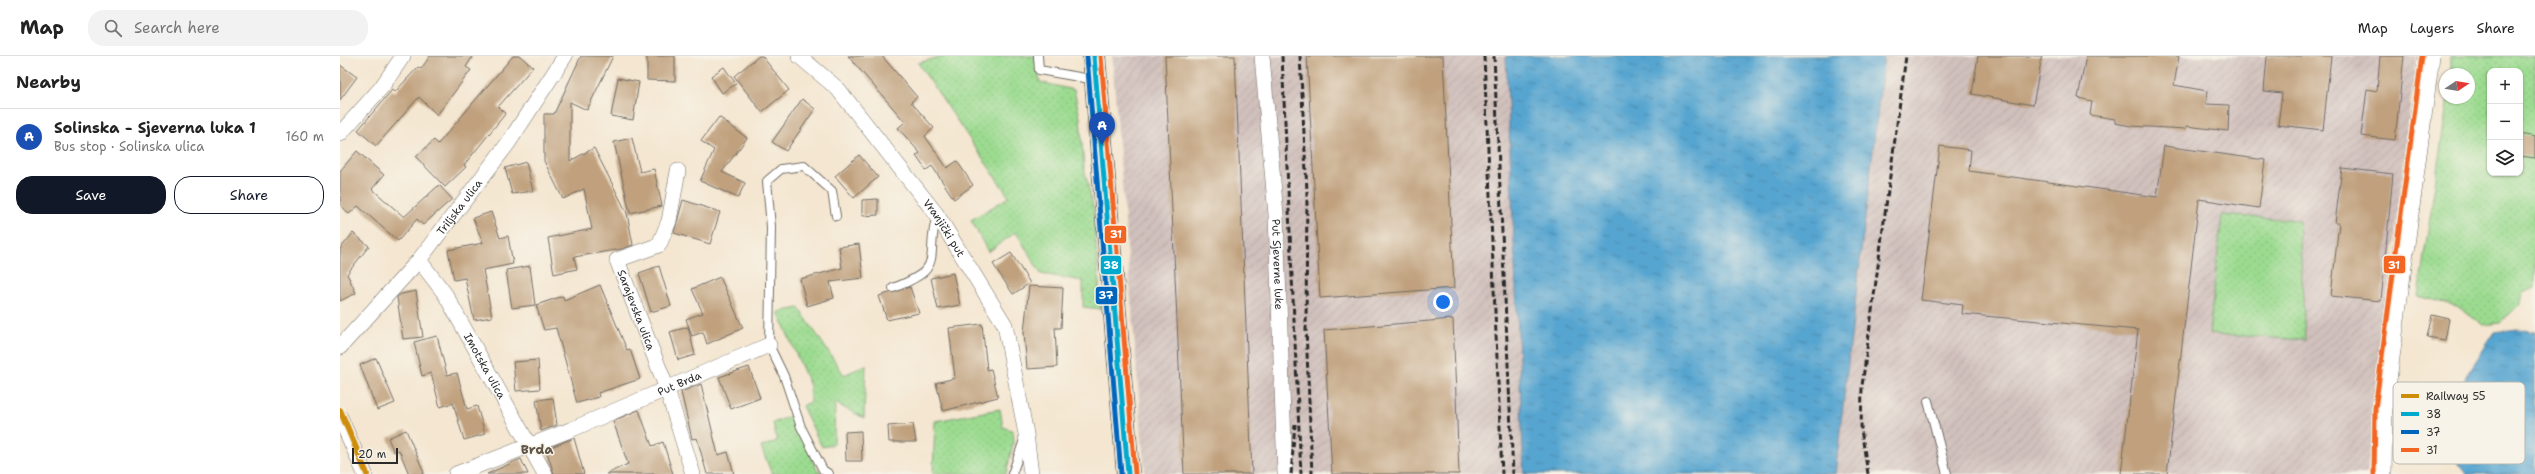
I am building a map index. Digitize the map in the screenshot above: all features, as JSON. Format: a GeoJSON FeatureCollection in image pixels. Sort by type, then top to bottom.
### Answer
{"type":"FeatureCollection","features":[{"type":"Feature","properties":{"kind":"main road"},"geometry":{"type":"LineString","coordinates":[[1094,56],[1128,474]]}},
{"type":"Feature","properties":{"kind":"main road"},"geometry":{"type":"LineString","coordinates":[[2381,474],[2382,410],[2429,56]]}},
{"type":"Feature","properties":{"kind":"street"},"geometry":{"type":"LineString","coordinates":[[340,134],[381,88],[403,56]]}},
{"type":"Feature","properties":{"kind":"street","name":"Triljska ulica"},"geometry":{"type":"LineString","coordinates":[[340,346],[419,260],[509,142],[565,56]]}},
{"type":"Feature","properties":{"kind":"street","name":"Vranjički put"},"geometry":{"type":"LineString","coordinates":[[799,56],[838,89],[937,216],[1005,325],[1026,434],[1031,474]]}},
{"type":"Feature","properties":{"kind":"street","name":"Put Sjeverne luke"},"geometry":{"type":"LineString","coordinates":[[1262,56],[1276,215],[1285,474]]}},
{"type":"Feature","properties":{"kind":"street","name":"Sarajevska ulica"},"geometry":{"type":"LineString","coordinates":[[678,171],[669,221],[659,245],[617,260],[667,389],[693,474]]}},
{"type":"Feature","properties":{"kind":"street","name":"Imotska ulica"},"geometry":{"type":"LineString","coordinates":[[419,260],[445,294],[545,474]]}},
{"type":"Feature","properties":{"kind":"street","name":"Put Brda"},"geometry":{"type":"LineString","coordinates":[[456,474],[570,430],[768,345]]}},
{"type":"Feature","properties":{"kind":"street"},"geometry":{"type":"LineString","coordinates":[[340,417],[365,474]]}},
{"type":"Feature","properties":{"kind":"lane"},"geometry":{"type":"LineString","coordinates":[[1038,56],[1039,70],[1096,80]]}},
{"type":"Feature","properties":{"kind":"lane"},"geometry":{"type":"LineString","coordinates":[[829,474],[823,470],[801,427],[784,376],[768,345],[771,227],[767,180],[781,169],[804,166],[832,191],[836,216]]}},
{"type":"Feature","properties":{"kind":"lane"},"geometry":{"type":"LineString","coordinates":[[893,288],[925,273],[933,258],[933,228],[937,216]]}},
{"type":"Feature","properties":{"kind":"lane"},"geometry":{"type":"LineString","coordinates":[[1928,402],[1947,474]]}},
{"type":"Feature","properties":{"kind":"lane"},"geometry":{"type":"LineString","coordinates":[[1012,474],[1026,434]]}},
{"type":"Feature","properties":{"kind":"shaded area"},"geometry":{"type":"Polygon","coordinates":[[[1112,56],[1506,56],[1524,474],[1145,474],[1112,56]]]}},
{"type":"Feature","properties":{"kind":"shaded area"},"geometry":{"type":"Polygon","coordinates":[[[1884,56],[2416,56],[2367,474],[1835,474],[1884,56]]]}},
{"type":"Feature","properties":{"kind":"green space"},"geometry":{"type":"Polygon","coordinates":[[[943,56],[1036,56],[1040,82],[1074,90],[1080,118],[1084,168],[1093,206],[1101,309],[1083,307],[1083,281],[1041,274],[1016,232],[988,252],[971,220],[1009,197],[918,63],[943,56]]]}},
{"type":"Feature","properties":{"kind":"green space"},"geometry":{"type":"Polygon","coordinates":[[[2451,56],[2535,56],[2535,287],[2524,292],[2520,304],[2500,323],[2483,325],[2457,306],[2418,296],[2447,104],[2475,104],[2475,68],[2451,68],[2451,56]]]}},
{"type":"Feature","properties":{"kind":"green space"},"geometry":{"type":"Polygon","coordinates":[[[2222,215],[2299,220],[2305,340],[2209,334],[2222,215]]]}},
{"type":"Feature","properties":{"kind":"green space"},"geometry":{"type":"Polygon","coordinates":[[[799,308],[844,375],[866,365],[864,418],[835,403],[834,444],[822,447],[802,406],[810,402],[810,386],[778,312],[799,308]]]}},
{"type":"Feature","properties":{"kind":"green space"},"geometry":{"type":"Polygon","coordinates":[[[1000,409],[1003,427],[1013,431],[1014,440],[1006,474],[933,474],[935,421],[1000,409]]]}},
{"type":"Feature","properties":{"kind":"green space"},"geometry":{"type":"Polygon","coordinates":[[[793,415],[817,469],[823,474],[772,474],[761,447],[777,441],[773,423],[793,415]]]}},
{"type":"Feature","properties":{"kind":"water"},"geometry":{"type":"Polygon","coordinates":[[[1506,56],[1884,56],[1835,474],[1524,474],[1506,56]]]}},
{"type":"Feature","properties":{"kind":"water"},"geometry":{"type":"Polygon","coordinates":[[[2517,329],[2535,332],[2535,474],[2467,474],[2459,464],[2525,464],[2525,382],[2464,382],[2466,376],[2495,332],[2517,329]]]}},
{"type":"Feature","properties":{"kind":"building"},"geometry":{"type":"Polygon","coordinates":[[[430,56],[473,56],[466,67],[471,70],[437,115],[419,97],[376,146],[358,130],[392,90],[395,92],[418,67],[421,69],[430,56]]]}},
{"type":"Feature","properties":{"kind":"building"},"geometry":{"type":"Polygon","coordinates":[[[513,56],[520,56],[533,67],[498,107],[506,113],[464,165],[466,167],[445,187],[416,157],[434,140],[438,144],[513,56]]]}},
{"type":"Feature","properties":{"kind":"building"},"geometry":{"type":"Polygon","coordinates":[[[581,56],[613,56],[587,110],[570,102],[570,161],[594,148],[627,213],[633,245],[621,249],[574,257],[577,269],[554,274],[548,238],[592,229],[584,189],[563,199],[544,161],[544,114],[554,114],[581,56]]]}},
{"type":"Feature","properties":{"kind":"building"},"geometry":{"type":"Polygon","coordinates":[[[647,56],[675,56],[675,81],[647,80],[647,56]]]}},
{"type":"Feature","properties":{"kind":"building"},"geometry":{"type":"Polygon","coordinates":[[[759,56],[762,56],[789,90],[762,112],[734,76],[759,56]]]}},
{"type":"Feature","properties":{"kind":"building"},"geometry":{"type":"Polygon","coordinates":[[[848,56],[882,56],[917,97],[911,102],[934,128],[925,136],[947,168],[957,161],[973,185],[954,199],[932,166],[926,170],[916,156],[920,153],[898,128],[905,122],[848,56]]]}},
{"type":"Feature","properties":{"kind":"building"},"geometry":{"type":"Polygon","coordinates":[[[1165,56],[1235,56],[1252,474],[1184,474],[1165,56]]]}},
{"type":"Feature","properties":{"kind":"building"},"geometry":{"type":"Polygon","coordinates":[[[1307,56],[1443,56],[1454,288],[1320,298],[1307,56]]]}},
{"type":"Feature","properties":{"kind":"building"},"geometry":{"type":"Polygon","coordinates":[[[1978,56],[2042,56],[2033,105],[1972,94],[1978,56]]]}},
{"type":"Feature","properties":{"kind":"building"},"geometry":{"type":"Polygon","coordinates":[[[2086,56],[2179,56],[2174,85],[2207,91],[2206,104],[2229,105],[2228,131],[2186,126],[2186,129],[2131,126],[2115,123],[2115,119],[2090,115],[2092,101],[2078,98],[2086,56]]]}},
{"type":"Feature","properties":{"kind":"building"},"geometry":{"type":"Polygon","coordinates":[[[2267,56],[2331,56],[2323,130],[2278,125],[2282,93],[2264,91],[2267,56]]]}},
{"type":"Feature","properties":{"kind":"building"},"geometry":{"type":"Polygon","coordinates":[[[2380,56],[2404,56],[2395,140],[2361,136],[2367,89],[2377,91],[2380,56]]]}},
{"type":"Feature","properties":{"kind":"building"},"geometry":{"type":"Polygon","coordinates":[[[340,65],[357,77],[340,100],[340,65]]]}},
{"type":"Feature","properties":{"kind":"building"},"geometry":{"type":"Polygon","coordinates":[[[724,67],[736,84],[722,93],[711,76],[724,67]]]}},
{"type":"Feature","properties":{"kind":"building"},"geometry":{"type":"Polygon","coordinates":[[[618,78],[639,82],[633,120],[611,116],[618,78]]]}},
{"type":"Feature","properties":{"kind":"building"},"geometry":{"type":"Polygon","coordinates":[[[802,99],[815,109],[786,151],[772,142],[802,99]]]}},
{"type":"Feature","properties":{"kind":"building"},"geometry":{"type":"Polygon","coordinates":[[[719,117],[747,138],[722,172],[745,183],[738,198],[700,181],[714,150],[701,141],[719,117]]]}},
{"type":"Feature","properties":{"kind":"building"},"geometry":{"type":"Polygon","coordinates":[[[2523,135],[2535,137],[2535,158],[2523,156],[2523,135]]]}},
{"type":"Feature","properties":{"kind":"building"},"geometry":{"type":"Polygon","coordinates":[[[632,138],[640,172],[654,169],[662,206],[630,213],[614,142],[632,138]]]}},
{"type":"Feature","properties":{"kind":"building"},"geometry":{"type":"Polygon","coordinates":[[[1940,146],[1971,150],[1969,171],[2157,197],[2164,146],[2265,160],[2259,208],[2199,199],[2167,474],[2121,474],[2138,330],[1962,314],[1963,305],[1921,300],[1940,146]]]}},
{"type":"Feature","properties":{"kind":"building"},"geometry":{"type":"Polygon","coordinates":[[[357,151],[384,175],[372,189],[404,217],[439,185],[452,199],[423,225],[417,219],[398,241],[358,206],[349,214],[340,204],[340,171],[357,151]]]}},
{"type":"Feature","properties":{"kind":"building"},"geometry":{"type":"Polygon","coordinates":[[[859,155],[878,177],[854,198],[835,176],[859,155]]]}},
{"type":"Feature","properties":{"kind":"building"},"geometry":{"type":"Polygon","coordinates":[[[526,162],[533,191],[512,194],[505,168],[526,162]]]}},
{"type":"Feature","properties":{"kind":"building"},"geometry":{"type":"Polygon","coordinates":[[[2342,168],[2393,174],[2381,301],[2331,296],[2339,223],[2335,223],[2342,168]]]}},
{"type":"Feature","properties":{"kind":"building"},"geometry":{"type":"Polygon","coordinates":[[[878,199],[878,215],[862,216],[862,200],[878,199]]]}},
{"type":"Feature","properties":{"kind":"building"},"geometry":{"type":"Polygon","coordinates":[[[683,200],[720,212],[710,244],[674,233],[683,200]]]}},
{"type":"Feature","properties":{"kind":"building"},"geometry":{"type":"Polygon","coordinates":[[[491,212],[500,238],[508,236],[513,264],[483,270],[492,317],[474,320],[465,278],[454,280],[448,250],[483,243],[473,218],[491,212]]]}},
{"type":"Feature","properties":{"kind":"building"},"geometry":{"type":"Polygon","coordinates":[[[353,233],[369,246],[347,274],[356,293],[340,301],[340,249],[353,233]]]}},
{"type":"Feature","properties":{"kind":"building"},"geometry":{"type":"Polygon","coordinates":[[[859,244],[863,278],[830,282],[834,298],[807,306],[800,279],[842,268],[839,247],[859,244]]]}},
{"type":"Feature","properties":{"kind":"building"},"geometry":{"type":"Polygon","coordinates":[[[1011,253],[1030,283],[1013,294],[993,264],[1011,253]]]}},
{"type":"Feature","properties":{"kind":"building"},"geometry":{"type":"Polygon","coordinates":[[[530,266],[535,305],[512,308],[506,270],[530,266]]]}},
{"type":"Feature","properties":{"kind":"building"},"geometry":{"type":"Polygon","coordinates":[[[659,266],[671,306],[651,312],[639,273],[659,266]]]}},
{"type":"Feature","properties":{"kind":"building"},"geometry":{"type":"Polygon","coordinates":[[[953,273],[960,305],[938,309],[931,278],[953,273]]]}},
{"type":"Feature","properties":{"kind":"building"},"geometry":{"type":"Polygon","coordinates":[[[720,277],[743,328],[707,344],[703,332],[692,336],[686,319],[703,313],[692,289],[720,277]]]}},
{"type":"Feature","properties":{"kind":"building"},"geometry":{"type":"Polygon","coordinates":[[[600,285],[627,350],[630,349],[640,379],[598,393],[599,397],[577,403],[556,328],[544,330],[536,305],[563,296],[564,300],[600,285]]]}},
{"type":"Feature","properties":{"kind":"building"},"geometry":{"type":"Polygon","coordinates":[[[1029,286],[1063,288],[1061,328],[1055,328],[1057,367],[1027,369],[1024,332],[1029,286]]]}},
{"type":"Feature","properties":{"kind":"building"},"geometry":{"type":"Polygon","coordinates":[[[910,287],[919,313],[887,320],[879,296],[910,287]]]}},
{"type":"Feature","properties":{"kind":"building"},"geometry":{"type":"Polygon","coordinates":[[[416,291],[423,337],[403,339],[397,297],[401,294],[416,291]]]}},
{"type":"Feature","properties":{"kind":"building"},"geometry":{"type":"Polygon","coordinates":[[[2432,315],[2449,319],[2445,340],[2427,337],[2432,315]]]}},
{"type":"Feature","properties":{"kind":"building"},"geometry":{"type":"Polygon","coordinates":[[[1453,319],[1459,474],[1332,474],[1324,330],[1453,319]]]}},
{"type":"Feature","properties":{"kind":"building"},"geometry":{"type":"Polygon","coordinates":[[[982,324],[987,370],[991,369],[998,397],[943,411],[936,383],[955,378],[949,328],[982,324]]]}},
{"type":"Feature","properties":{"kind":"building"},"geometry":{"type":"Polygon","coordinates":[[[688,327],[695,355],[678,360],[670,332],[688,327]]]}},
{"type":"Feature","properties":{"kind":"building"},"geometry":{"type":"Polygon","coordinates":[[[437,336],[447,375],[457,373],[467,409],[477,406],[485,434],[464,440],[453,403],[440,407],[431,373],[422,376],[414,342],[437,336]]]}},
{"type":"Feature","properties":{"kind":"building"},"geometry":{"type":"Polygon","coordinates":[[[376,358],[395,403],[377,410],[360,365],[376,358]]]}},
{"type":"Feature","properties":{"kind":"building"},"geometry":{"type":"Polygon","coordinates":[[[538,360],[540,389],[516,391],[513,362],[538,360]]]}},
{"type":"Feature","properties":{"kind":"building"},"geometry":{"type":"Polygon","coordinates":[[[749,367],[760,398],[731,409],[719,377],[749,367]]]}},
{"type":"Feature","properties":{"kind":"building"},"geometry":{"type":"Polygon","coordinates":[[[701,384],[718,455],[728,452],[734,474],[707,474],[697,438],[692,439],[681,392],[701,384]]]}},
{"type":"Feature","properties":{"kind":"building"},"geometry":{"type":"Polygon","coordinates":[[[553,398],[557,425],[541,431],[536,400],[553,398]]]}},
{"type":"Feature","properties":{"kind":"building"},"geometry":{"type":"Polygon","coordinates":[[[639,410],[652,446],[663,442],[673,474],[606,474],[628,464],[613,421],[639,410]]]}},
{"type":"Feature","properties":{"kind":"building"},"geometry":{"type":"Polygon","coordinates":[[[913,424],[916,442],[889,442],[888,426],[913,424]]]}},
{"type":"Feature","properties":{"kind":"building"},"geometry":{"type":"Polygon","coordinates":[[[406,430],[424,474],[409,474],[399,450],[394,452],[388,438],[406,430]]]}},
{"type":"Feature","properties":{"kind":"building"},"geometry":{"type":"Polygon","coordinates":[[[861,431],[862,461],[846,461],[845,432],[861,431]]]}},
{"type":"Feature","properties":{"kind":"building"},"geometry":{"type":"Polygon","coordinates":[[[574,438],[584,474],[554,474],[546,449],[574,438]]]}},
{"type":"Feature","properties":{"kind":"building"},"geometry":{"type":"Polygon","coordinates":[[[521,459],[528,474],[487,474],[516,461],[521,459]]]}},
{"type":"Feature","properties":{"kind":"railway"},"geometry":{"type":"LineString","coordinates":[[1282,56],[1301,474]]}},
{"type":"Feature","properties":{"kind":"railway"},"geometry":{"type":"LineString","coordinates":[[1300,56],[1307,191],[1306,328],[1312,474]]}},
{"type":"Feature","properties":{"kind":"railway"},"geometry":{"type":"LineString","coordinates":[[1484,56],[1502,474]]}},
{"type":"Feature","properties":{"kind":"railway"},"geometry":{"type":"LineString","coordinates":[[1494,56],[1513,474]]}},
{"type":"Feature","properties":{"kind":"railway"},"geometry":{"type":"LineString","coordinates":[[1868,474],[1861,429],[1862,386],[1906,56]]}},
{"type":"Feature","properties":{"kind":"railway"},"geometry":{"type":"LineString","coordinates":[[1291,474],[1295,424]]}},
{"type":"Feature","properties":{"kind":"rail line","name":"55"},"geometry":{"type":"LineString","coordinates":[[340,410],[367,474]]}},
{"type":"Feature","properties":{"kind":"transit line","name":"38"},"geometry":{"type":"LineString","coordinates":[[1094,56],[1128,474]]}},
{"type":"Feature","properties":{"kind":"transit line","name":"31"},"geometry":{"type":"LineString","coordinates":[[1101,56],[1135,473]]}},
{"type":"Feature","properties":{"kind":"transit line","name":"31"},"geometry":{"type":"LineString","coordinates":[[2374,474],[2375,409],[2422,56]]}},
{"type":"Feature","properties":{"kind":"transit line","name":"37"},"geometry":{"type":"LineString","coordinates":[[1087,57],[1121,474]]}},
{"type":"Feature","properties":{"kind":"place","name":"Solinska - Sjeverna luka 1"},"geometry":{"type":"Point","coordinates":[1102,145]}},
{"type":"Feature","properties":{"kind":"district","name":"Brda"},"geometry":{"type":"Point","coordinates":[537,449]}}]}
